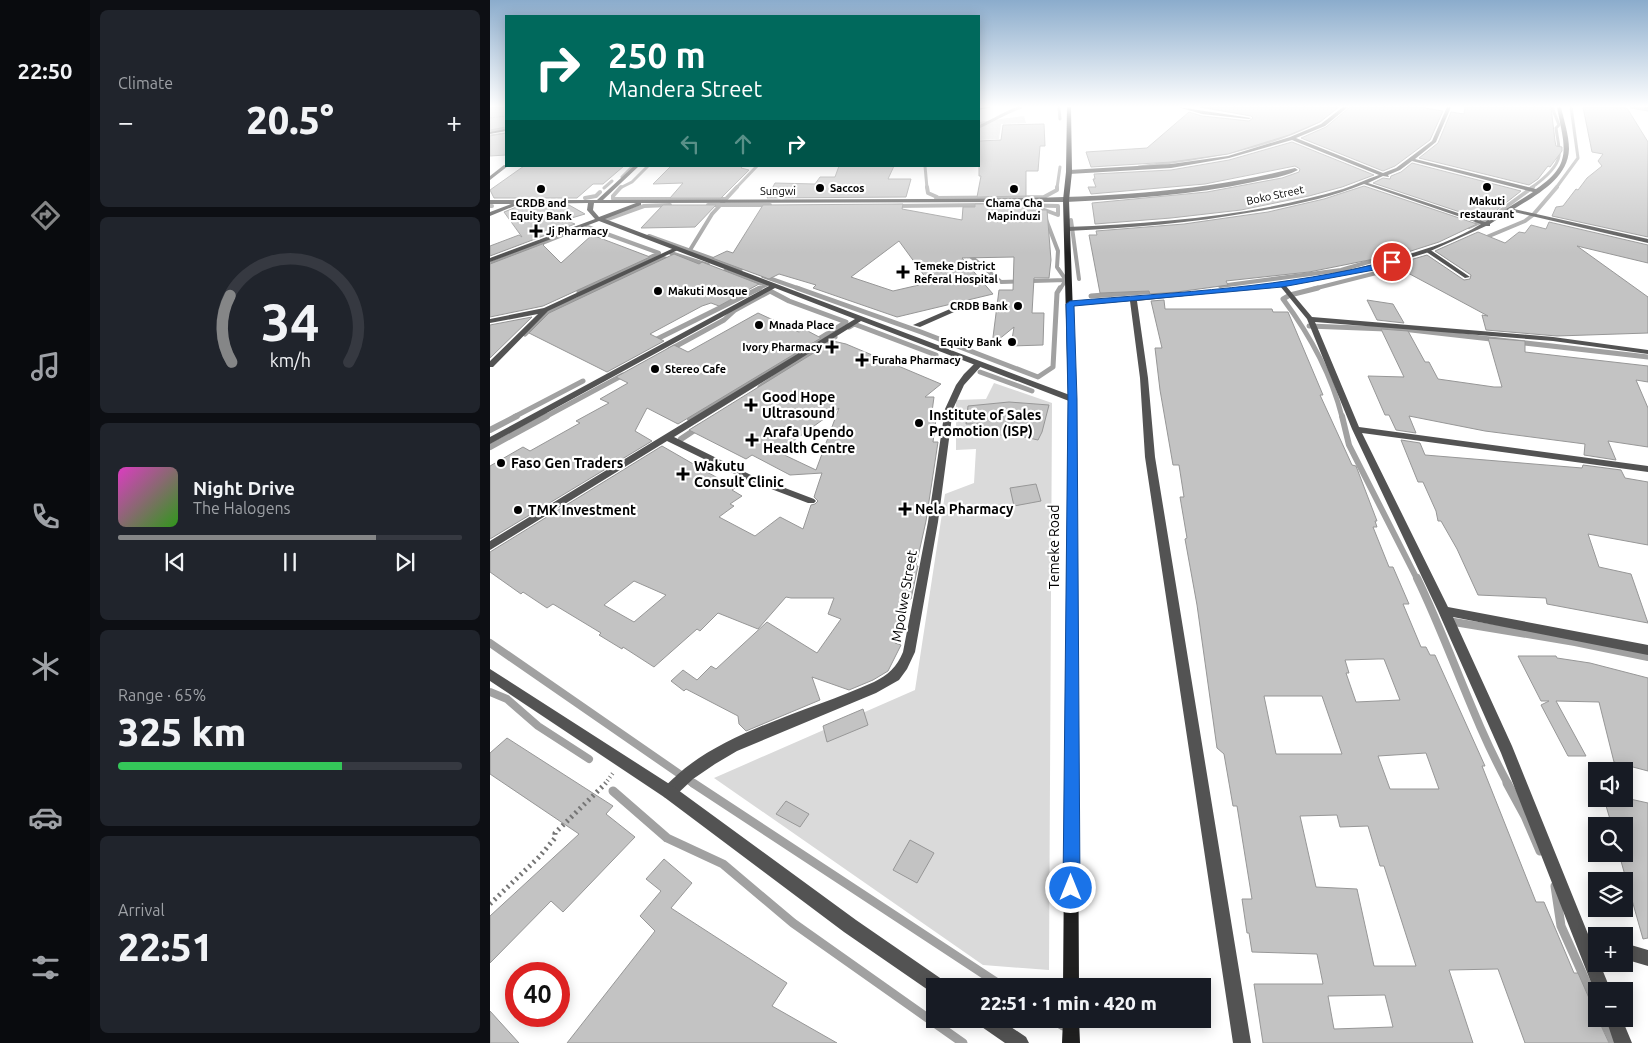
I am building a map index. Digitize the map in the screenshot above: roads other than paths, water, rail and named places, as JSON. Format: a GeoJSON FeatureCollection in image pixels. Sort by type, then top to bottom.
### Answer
{"type":"FeatureCollection","features":[{"type":"Feature","properties":{"kind":"street","name":"Temeke Road"},"geometry":{"type":"LineString","coordinates":[[1069,156],[1066,200],[1072,399],[1071,978]]}},
{"type":"Feature","properties":{"kind":"street"},"geometry":{"type":"LineString","coordinates":[[1069,172],[1171,166],[1233,156]]}},
{"type":"Feature","properties":{"kind":"street"},"geometry":{"type":"LineString","coordinates":[[1336,156],[1387,176]]}},
{"type":"Feature","properties":{"kind":"street","name":"Boko Street"},"geometry":{"type":"LineString","coordinates":[[1067,229],[1128,226],[1208,218],[1285,205],[1367,184],[1387,176],[1418,156]]}},
{"type":"Feature","properties":{"kind":"street"},"geometry":{"type":"LineString","coordinates":[[1070,304],[1282,285],[1374,268],[1460,239],[1488,225],[1512,210],[1555,177],[1564,163],[1565,156]]}},
{"type":"Feature","properties":{"kind":"street"},"geometry":{"type":"LineString","coordinates":[[1414,160],[1536,191]]}},
{"type":"Feature","properties":{"kind":"street"},"geometry":{"type":"LineString","coordinates":[[490,178],[505,167]]}},
{"type":"Feature","properties":{"kind":"street"},"geometry":{"type":"LineString","coordinates":[[599,201],[636,167]]}},
{"type":"Feature","properties":{"kind":"street","name":"Sungwi"},"geometry":{"type":"LineString","coordinates":[[490,202],[1066,200],[1128,197],[1234,185],[1295,170]]}},
{"type":"Feature","properties":{"kind":"street"},"geometry":{"type":"LineString","coordinates":[[1367,184],[1488,225]]}},
{"type":"Feature","properties":{"kind":"street"},"geometry":{"type":"LineString","coordinates":[[591,201],[590,210],[597,218],[1072,399]]}},
{"type":"Feature","properties":{"kind":"street"},"geometry":{"type":"LineString","coordinates":[[614,212],[618,201]]}},
{"type":"Feature","properties":{"kind":"street"},"geometry":{"type":"LineString","coordinates":[[490,260],[646,201]]}},
{"type":"Feature","properties":{"kind":"street"},"geometry":{"type":"LineString","coordinates":[[490,214],[520,202]]}},
{"type":"Feature","properties":{"kind":"street"},"geometry":{"type":"LineString","coordinates":[[1512,210],[1648,241]]}},
{"type":"Feature","properties":{"kind":"street"},"geometry":{"type":"LineString","coordinates":[[490,321],[546,310],[676,249]]}},
{"type":"Feature","properties":{"kind":"street"},"geometry":{"type":"LineString","coordinates":[[1427,250],[1467,277]]}},
{"type":"Feature","properties":{"kind":"street"},"geometry":{"type":"LineString","coordinates":[[490,441],[775,285]]}},
{"type":"Feature","properties":{"kind":"street"},"geometry":{"type":"LineString","coordinates":[[1282,285],[1310,319],[1356,429],[1444,611],[1588,937]]}},
{"type":"Feature","properties":{"kind":"street"},"geometry":{"type":"LineString","coordinates":[[1133,298],[1140,334],[1145,379],[1150,457],[1242,1043]]}},
{"type":"Feature","properties":{"kind":"street"},"geometry":{"type":"LineString","coordinates":[[917,325],[952,310],[988,304]]}},
{"type":"Feature","properties":{"kind":"street"},"geometry":{"type":"LineString","coordinates":[[490,365],[546,310]]}},
{"type":"Feature","properties":{"kind":"street"},"geometry":{"type":"LineString","coordinates":[[490,546],[668,438],[858,319]]}},
{"type":"Feature","properties":{"kind":"street"},"geometry":{"type":"LineString","coordinates":[[1310,319],[1553,339],[1648,352]]}},
{"type":"Feature","properties":{"kind":"street","name":"Mpolwe Street"},"geometry":{"type":"LineString","coordinates":[[669,792],[684,776],[714,756],[757,736],[844,701],[898,674],[910,652],[940,480],[946,425],[951,402],[959,385],[979,364]]}},
{"type":"Feature","properties":{"kind":"street"},"geometry":{"type":"LineString","coordinates":[[1356,429],[1648,469]]}},
{"type":"Feature","properties":{"kind":"street"},"geometry":{"type":"LineString","coordinates":[[668,438],[748,478],[811,501]]}},
{"type":"Feature","properties":{"kind":"street"},"geometry":{"type":"LineString","coordinates":[[1444,611],[1648,650]]}},
{"type":"Feature","properties":{"kind":"street"},"geometry":{"type":"LineString","coordinates":[[490,674],[669,792],[850,926],[926,978]]}},
{"type":"Feature","properties":{"kind":"street"},"geometry":{"type":"LineString","coordinates":[[1633,954],[1648,958]]}},
{"type":"Feature","properties":{"kind":"street"},"geometry":{"type":"LineString","coordinates":[[1617,1027],[1623,1043]]}},
{"type":"Feature","properties":{"kind":"street"},"geometry":{"type":"LineString","coordinates":[[998,1028],[1020,1043]]}},
{"type":"Feature","properties":{"kind":"street"},"geometry":{"type":"LineString","coordinates":[[1071,1028],[1071,1043]]}},
{"type":"Feature","properties":{"kind":"waterway"},"geometry":{"type":"LineString","coordinates":[[1139,167],[1210,156]]}},
{"type":"Feature","properties":{"kind":"waterway"},"geometry":{"type":"LineString","coordinates":[[1531,188],[1552,170],[1559,156]]}},
{"type":"Feature","properties":{"kind":"waterway"},"geometry":{"type":"LineString","coordinates":[[1556,188],[1578,158],[1578,156]]}},
{"type":"Feature","properties":{"kind":"waterway"},"geometry":{"type":"LineString","coordinates":[[622,177],[632,167]]}},
{"type":"Feature","properties":{"kind":"waterway"},"geometry":{"type":"LineString","coordinates":[[620,188],[632,182],[647,167]]}},
{"type":"Feature","properties":{"kind":"waterway"},"geometry":{"type":"LineString","coordinates":[[736,188],[756,167]]}},
{"type":"Feature","properties":{"kind":"waterway"},"geometry":{"type":"LineString","coordinates":[[925,167],[927,188]]}},
{"type":"Feature","properties":{"kind":"waterway"},"geometry":{"type":"LineString","coordinates":[[1057,188],[1060,167]]}},
{"type":"Feature","properties":{"kind":"waterway"},"geometry":{"type":"LineString","coordinates":[[604,188],[612,181]]}},
{"type":"Feature","properties":{"kind":"waterway"},"geometry":{"type":"LineString","coordinates":[[720,205],[737,187]]}},
{"type":"Feature","properties":{"kind":"waterway"},"geometry":{"type":"LineString","coordinates":[[927,187],[928,193],[937,197]]}},
{"type":"Feature","properties":{"kind":"waterway"},"geometry":{"type":"LineString","coordinates":[[1469,227],[1492,217],[1533,187]]}},
{"type":"Feature","properties":{"kind":"waterway"},"geometry":{"type":"LineString","coordinates":[[1482,239],[1525,221],[1533,215],[1557,187]]}},
{"type":"Feature","properties":{"kind":"waterway"},"geometry":{"type":"LineString","coordinates":[[620,188],[613,196],[613,199],[725,199]]}},
{"type":"Feature","properties":{"kind":"waterway"},"geometry":{"type":"LineString","coordinates":[[936,198],[1044,197],[1057,190],[1057,188]]}},
{"type":"Feature","properties":{"kind":"waterway"},"geometry":{"type":"LineString","coordinates":[[585,198],[596,196],[600,192]]}},
{"type":"Feature","properties":{"kind":"waterway"},"geometry":{"type":"LineString","coordinates":[[605,220],[644,206],[670,205]]}},
{"type":"Feature","properties":{"kind":"waterway"},"geometry":{"type":"LineString","coordinates":[[708,205],[720,205]]}},
{"type":"Feature","properties":{"kind":"waterway"},"geometry":{"type":"LineString","coordinates":[[690,250],[712,214],[720,205]]}},
{"type":"Feature","properties":{"kind":"waterway"},"geometry":{"type":"LineString","coordinates":[[720,205],[770,205]]}},
{"type":"Feature","properties":{"kind":"waterway"},"geometry":{"type":"LineString","coordinates":[[895,206],[983,205]]}},
{"type":"Feature","properties":{"kind":"waterway"},"geometry":{"type":"LineString","coordinates":[[1018,205],[1058,206],[1058,215],[1042,209],[1058,251],[1057,267],[1066,280]]}},
{"type":"Feature","properties":{"kind":"waterway"},"geometry":{"type":"LineString","coordinates":[[1071,220],[1079,279]]}},
{"type":"Feature","properties":{"kind":"waterway"},"geometry":{"type":"LineString","coordinates":[[490,264],[585,226],[659,253],[585,289]]}},
{"type":"Feature","properties":{"kind":"waterway"},"geometry":{"type":"LineString","coordinates":[[649,236],[741,269]]}},
{"type":"Feature","properties":{"kind":"waterway"},"geometry":{"type":"LineString","coordinates":[[671,253],[708,265]]}},
{"type":"Feature","properties":{"kind":"waterway"},"geometry":{"type":"LineString","coordinates":[[968,254],[1001,282],[1066,280]]}},
{"type":"Feature","properties":{"kind":"waterway"},"geometry":{"type":"LineString","coordinates":[[1220,286],[1341,270],[1389,256]]}},
{"type":"Feature","properties":{"kind":"waterway"},"geometry":{"type":"LineString","coordinates":[[597,288],[663,258],[671,260]]}},
{"type":"Feature","properties":{"kind":"waterway"},"geometry":{"type":"LineString","coordinates":[[1313,289],[1404,266]]}},
{"type":"Feature","properties":{"kind":"waterway"},"geometry":{"type":"LineString","coordinates":[[725,271],[766,285],[757,289]]}},
{"type":"Feature","properties":{"kind":"waterway"},"geometry":{"type":"LineString","coordinates":[[763,276],[800,289]]}},
{"type":"Feature","properties":{"kind":"waterway"},"geometry":{"type":"LineString","coordinates":[[1060,289],[1066,280]]}},
{"type":"Feature","properties":{"kind":"waterway"},"geometry":{"type":"LineString","coordinates":[[525,334],[548,312],[579,299],[597,288]]}},
{"type":"Feature","properties":{"kind":"waterway"},"geometry":{"type":"LineString","coordinates":[[651,342],[760,288]]}},
{"type":"Feature","properties":{"kind":"waterway"},"geometry":{"type":"LineString","coordinates":[[797,288],[921,332],[1038,377],[1053,367],[1057,293],[1060,288]]}},
{"type":"Feature","properties":{"kind":"waterway"},"geometry":{"type":"LineString","coordinates":[[1318,288],[1290,295],[1283,299],[1319,355],[1332,385],[1342,417]]}},
{"type":"Feature","properties":{"kind":"waterway"},"geometry":{"type":"LineString","coordinates":[[579,292],[585,289]]}},
{"type":"Feature","properties":{"kind":"waterway"},"geometry":{"type":"LineString","coordinates":[[669,350],[724,320],[735,310],[770,291],[789,301],[846,322],[693,417]]}},
{"type":"Feature","properties":{"kind":"waterway"},"geometry":{"type":"LineString","coordinates":[[1091,296],[1157,291]]}},
{"type":"Feature","properties":{"kind":"waterway"},"geometry":{"type":"LineString","coordinates":[[849,327],[854,324],[936,355]]}},
{"type":"Feature","properties":{"kind":"waterway"},"geometry":{"type":"LineString","coordinates":[[1309,326],[1411,330],[1648,357]]}},
{"type":"Feature","properties":{"kind":"waterway"},"geometry":{"type":"LineString","coordinates":[[760,387],[835,337]]}},
{"type":"Feature","properties":{"kind":"waterway"},"geometry":{"type":"LineString","coordinates":[[980,372],[1032,391]]}},
{"type":"Feature","properties":{"kind":"waterway"},"geometry":{"type":"LineString","coordinates":[[545,417],[623,375]]}},
{"type":"Feature","properties":{"kind":"waterway"},"geometry":{"type":"LineString","coordinates":[[514,417],[583,381]]}},
{"type":"Feature","properties":{"kind":"waterway"},"geometry":{"type":"LineString","coordinates":[[490,430],[517,416]]}},
{"type":"Feature","properties":{"kind":"waterway"},"geometry":{"type":"LineString","coordinates":[[490,447],[547,416]]}},
{"type":"Feature","properties":{"kind":"waterway"},"geometry":{"type":"LineString","coordinates":[[690,419],[695,416]]}},
{"type":"Feature","properties":{"kind":"waterway"},"geometry":{"type":"LineString","coordinates":[[1342,416],[1349,445],[1417,579]]}},
{"type":"Feature","properties":{"kind":"waterway"},"geometry":{"type":"LineString","coordinates":[[681,439],[699,427]]}},
{"type":"Feature","properties":{"kind":"waterway"},"geometry":{"type":"LineString","coordinates":[[1417,578],[1483,734],[1508,784]]}},
{"type":"Feature","properties":{"kind":"waterway"},"geometry":{"type":"LineString","coordinates":[[1448,621],[1575,642],[1648,657]]}},
{"type":"Feature","properties":{"kind":"waterway"},"geometry":{"type":"LineString","coordinates":[[490,643],[694,784]]}},
{"type":"Feature","properties":{"kind":"waterway"},"geometry":{"type":"LineString","coordinates":[[490,692],[507,699],[538,726],[589,759]]}},
{"type":"Feature","properties":{"kind":"waterway"},"geometry":{"type":"LineString","coordinates":[[693,783],[990,978]]}},
{"type":"Feature","properties":{"kind":"waterway"},"geometry":{"type":"LineString","coordinates":[[1507,783],[1525,816],[1540,851]]}},
{"type":"Feature","properties":{"kind":"waterway"},"geometry":{"type":"LineString","coordinates":[[613,791],[667,838],[723,864],[793,923],[963,1043]]}},
{"type":"Feature","properties":{"kind":"waterway"},"geometry":{"type":"LineString","coordinates":[[1555,886],[1561,926],[1588,986]]}},
{"type":"Feature","properties":{"kind":"waterway"},"geometry":{"type":"LineString","coordinates":[[1607,1027],[1614,1043]]}},
{"type":"Feature","properties":{"kind":"place","name":"Makuti restaurant"},"geometry":{"type":"Point","coordinates":[1487,187]}},
{"type":"Feature","properties":{"kind":"place","name":"Saccos"},"geometry":{"type":"Point","coordinates":[820,188]}},
{"type":"Feature","properties":{"kind":"place","name":"CRDB and Equity Bank"},"geometry":{"type":"Point","coordinates":[541,189]}},
{"type":"Feature","properties":{"kind":"place","name":"Chama Cha Mapinduzi"},"geometry":{"type":"Point","coordinates":[1014,189]}},
{"type":"Feature","properties":{"kind":"place","name":"Jj Pharmacy"},"geometry":{"type":"Point","coordinates":[536,231]}},
{"type":"Feature","properties":{"kind":"place","name":"Temeke District Referal Hospital"},"geometry":{"type":"Point","coordinates":[903,272]}},
{"type":"Feature","properties":{"kind":"place","name":"Makuti Mosque"},"geometry":{"type":"Point","coordinates":[658,291]}},
{"type":"Feature","properties":{"kind":"place","name":"CRDB Bank"},"geometry":{"type":"Point","coordinates":[1018,306]}},
{"type":"Feature","properties":{"kind":"place","name":"Mnada Place"},"geometry":{"type":"Point","coordinates":[759,325]}},
{"type":"Feature","properties":{"kind":"place","name":"Equity Bank"},"geometry":{"type":"Point","coordinates":[1012,342]}},
{"type":"Feature","properties":{"kind":"place","name":"Ivory Pharmacy"},"geometry":{"type":"Point","coordinates":[832,347]}},
{"type":"Feature","properties":{"kind":"place","name":"Furaha Pharmacy"},"geometry":{"type":"Point","coordinates":[862,360]}},
{"type":"Feature","properties":{"kind":"place","name":"Stereo Cafe"},"geometry":{"type":"Point","coordinates":[655,369]}},
{"type":"Feature","properties":{"kind":"place","name":"Good Hope Ultrasound"},"geometry":{"type":"Point","coordinates":[751,405]}},
{"type":"Feature","properties":{"kind":"place","name":"Institute of Sales Promotion (ISP)"},"geometry":{"type":"Point","coordinates":[919,423]}},
{"type":"Feature","properties":{"kind":"place","name":"Arafa Upendo Health Centre"},"geometry":{"type":"Point","coordinates":[752,440]}},
{"type":"Feature","properties":{"kind":"place","name":"Faso Gen Traders"},"geometry":{"type":"Point","coordinates":[501,463]}},
{"type":"Feature","properties":{"kind":"place","name":"Wakutu Consult Clinic"},"geometry":{"type":"Point","coordinates":[683,474]}},
{"type":"Feature","properties":{"kind":"place","name":"Nela Pharmacy"},"geometry":{"type":"Point","coordinates":[905,509]}},
{"type":"Feature","properties":{"kind":"place","name":"TMK Investment"},"geometry":{"type":"Point","coordinates":[518,510]}}]}
